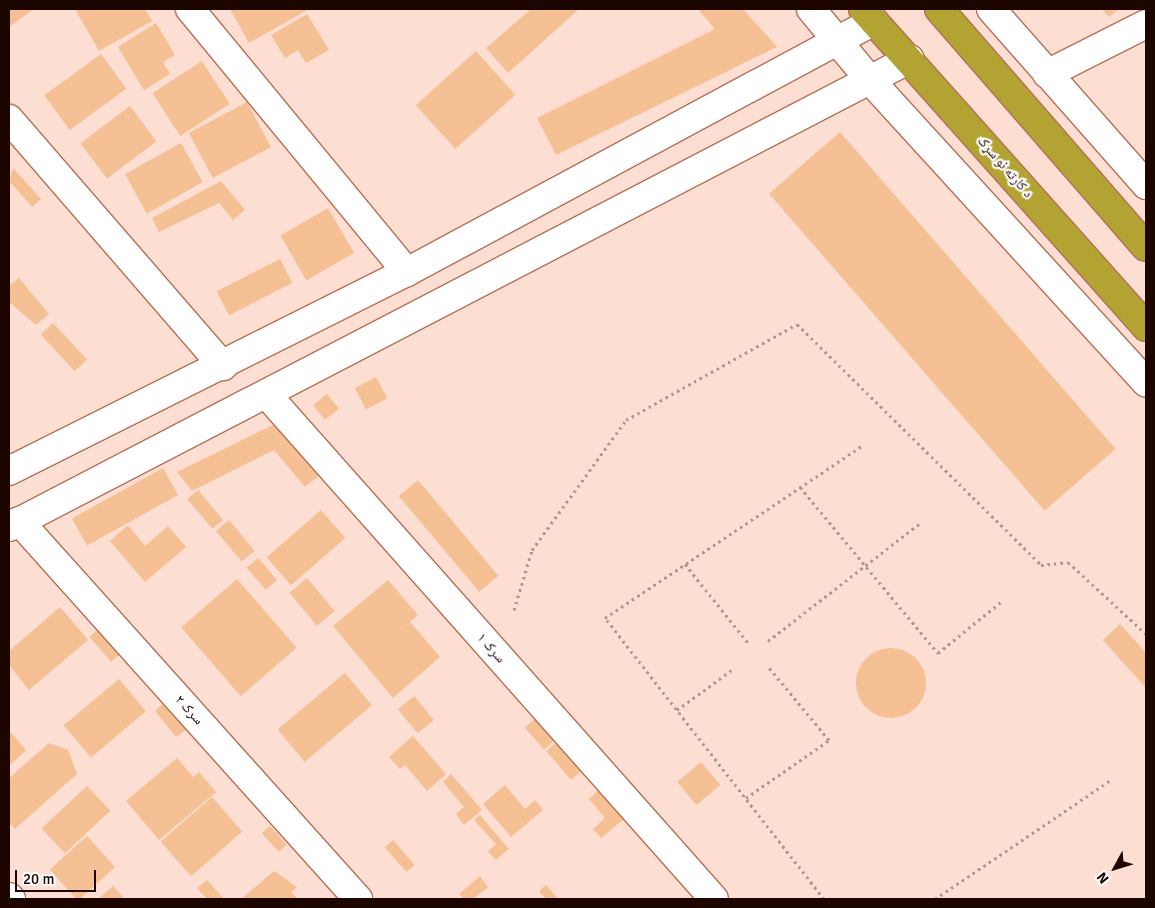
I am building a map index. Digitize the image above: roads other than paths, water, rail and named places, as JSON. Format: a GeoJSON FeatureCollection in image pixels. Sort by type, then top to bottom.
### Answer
{"type":"FeatureCollection","features":[{"type":"Feature","properties":{"kind":"highway"},"geometry":{"type":"LineString","coordinates":[[940,9],[1146,247]]}},
{"type":"Feature","properties":{"kind":"highway","name":"د کارته نو سړک"},"geometry":{"type":"LineString","coordinates":[[868,15],[910,59],[1146,327]]}},
{"type":"Feature","properties":{"kind":"street"},"geometry":{"type":"LineString","coordinates":[[190,9],[407,272]]}},
{"type":"Feature","properties":{"kind":"street"},"geometry":{"type":"LineString","coordinates":[[811,9],[840,42],[868,79],[1146,382]]}},
{"type":"Feature","properties":{"kind":"street"},"geometry":{"type":"LineString","coordinates":[[991,9],[1146,184]]}},
{"type":"Feature","properties":{"kind":"street"},"geometry":{"type":"LineString","coordinates":[[9,471],[223,366],[407,272],[840,42],[868,15]]}},
{"type":"Feature","properties":{"kind":"street"},"geometry":{"type":"LineString","coordinates":[[1047,74],[1146,24]]}},
{"type":"Feature","properties":{"kind":"street"},"geometry":{"type":"LineString","coordinates":[[14,524],[268,396],[868,79],[910,59]]}},
{"type":"Feature","properties":{"kind":"street"},"geometry":{"type":"LineString","coordinates":[[9,119],[223,366]]}},
{"type":"Feature","properties":{"kind":"street","name":"سرک ۱"},"geometry":{"type":"LineString","coordinates":[[268,396],[714,899]]}},
{"type":"Feature","properties":{"kind":"street","name":"سرک ۲"},"geometry":{"type":"LineString","coordinates":[[14,524],[358,899]]}}]}
